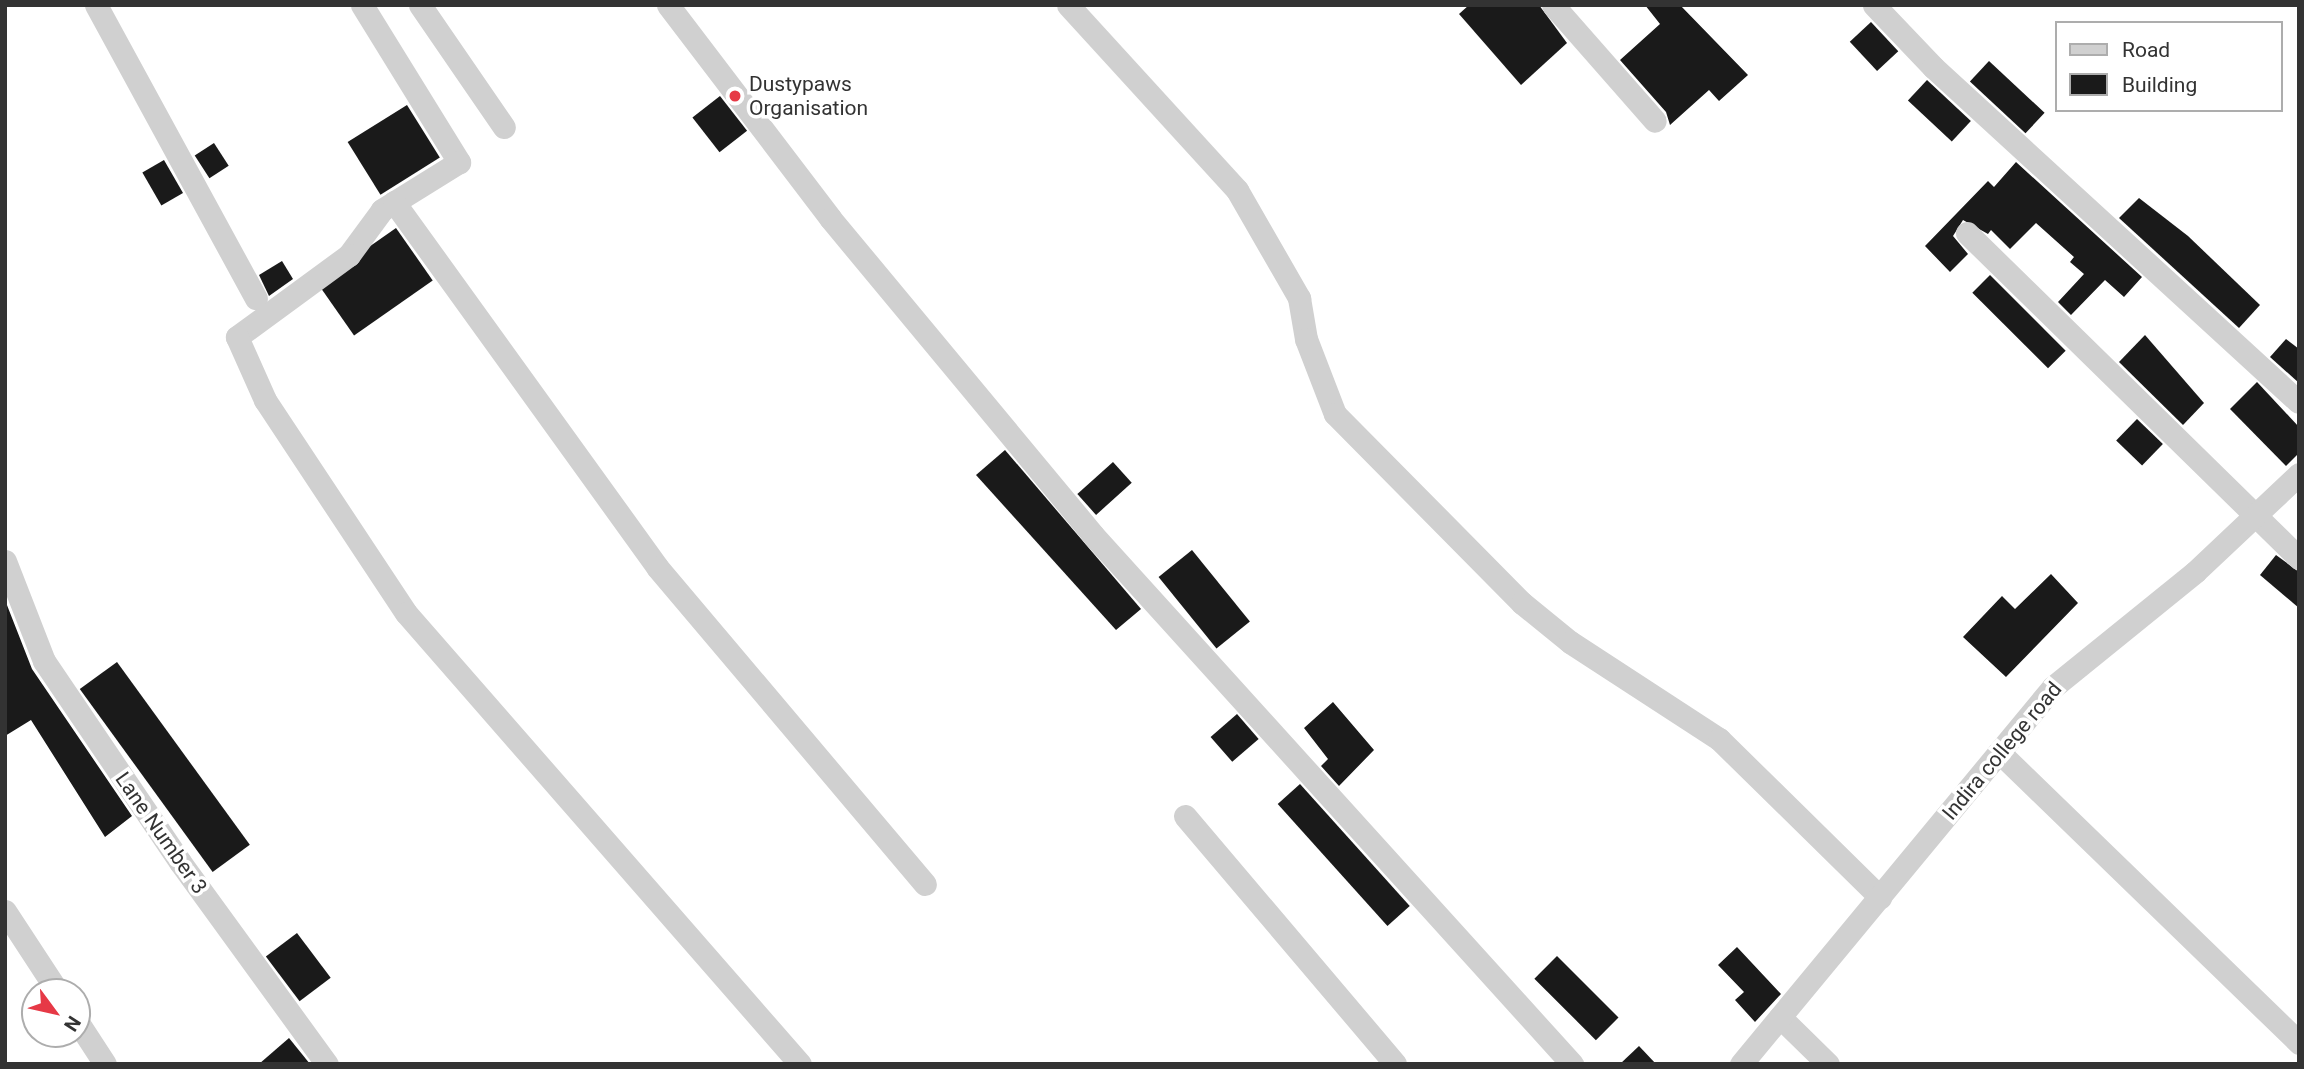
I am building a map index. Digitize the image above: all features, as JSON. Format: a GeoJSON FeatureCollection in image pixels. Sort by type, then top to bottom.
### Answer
{"type":"FeatureCollection","features":[{"type":"Feature","properties":{"kind":"street"},"geometry":{"type":"LineString","coordinates":[[96,5],[256,298]]}},
{"type":"Feature","properties":{"kind":"street"},"geometry":{"type":"LineString","coordinates":[[362,5],[459,162],[382,210],[349,255],[236,337],[265,400],[406,613],[800,1064]]}},
{"type":"Feature","properties":{"kind":"street"},"geometry":{"type":"LineString","coordinates":[[420,5],[504,127]]}},
{"type":"Feature","properties":{"kind":"street"},"geometry":{"type":"LineString","coordinates":[[668,5],[830,218],[1093,535],[1572,1064]]}},
{"type":"Feature","properties":{"kind":"street"},"geometry":{"type":"LineString","coordinates":[[1068,5],[1237,190],[1299,298],[1306,339],[1335,414],[1522,603],[1570,642],[1719,739],[1880,897]]}},
{"type":"Feature","properties":{"kind":"street"},"geometry":{"type":"LineString","coordinates":[[1553,5],[1655,121]]}},
{"type":"Feature","properties":{"kind":"street"},"geometry":{"type":"LineString","coordinates":[[1874,5],[1933,67],[2299,402]]}},
{"type":"Feature","properties":{"kind":"street"},"geometry":{"type":"LineString","coordinates":[[394,202],[657,567],[925,884]]}},
{"type":"Feature","properties":{"kind":"street"},"geometry":{"type":"LineString","coordinates":[[1967,233],[2299,558]]}},
{"type":"Feature","properties":{"kind":"street","name":"Indira college road"},"geometry":{"type":"LineString","coordinates":[[1741,1064],[2053,687],[2195,572],[2299,474]]}},
{"type":"Feature","properties":{"kind":"street","name":"Lane Number 3"},"geometry":{"type":"LineString","coordinates":[[5,561],[10,593],[44,661],[180,862],[327,1064]]}},
{"type":"Feature","properties":{"kind":"street"},"geometry":{"type":"LineString","coordinates":[[1999,752],[2299,1043]]}},
{"type":"Feature","properties":{"kind":"street"},"geometry":{"type":"LineString","coordinates":[[1185,816],[1395,1064]]}},
{"type":"Feature","properties":{"kind":"street"},"geometry":{"type":"LineString","coordinates":[[5,911],[49,978]]}},
{"type":"Feature","properties":{"kind":"street"},"geometry":{"type":"LineString","coordinates":[[1780,1017],[1828,1064]]}},
{"type":"Feature","properties":{"kind":"street"},"geometry":{"type":"LineString","coordinates":[[91,1042],[105,1064]]}},
{"type":"Feature","properties":{"kind":"building"},"geometry":{"type":"Polygon","coordinates":[[[1469,5],[1539,5],[1567,43],[1521,85],[1459,14],[1469,5]]]}},
{"type":"Feature","properties":{"kind":"building"},"geometry":{"type":"Polygon","coordinates":[[[1645,5],[1680,5],[1748,75],[1719,101],[1709,90],[1670,125],[1666,112],[1620,60],[1660,24],[1645,5]]]}},
{"type":"Feature","properties":{"kind":"building"},"geometry":{"type":"Polygon","coordinates":[[[1871,22],[1898,51],[1877,71],[1850,42],[1871,22]]]}},
{"type":"Feature","properties":{"kind":"building"},"geometry":{"type":"Polygon","coordinates":[[[1989,61],[2045,113],[2025,133],[1970,81],[1989,61]]]}},
{"type":"Feature","properties":{"kind":"building"},"geometry":{"type":"Polygon","coordinates":[[[1927,80],[1971,121],[1952,141],[1908,100],[1927,80]]]}},
{"type":"Feature","properties":{"kind":"building"},"geometry":{"type":"Polygon","coordinates":[[[720,96],[747,131],[720,152],[692,118],[720,96]]]}},
{"type":"Feature","properties":{"kind":"building"},"geometry":{"type":"Polygon","coordinates":[[[407,105],[440,158],[380,195],[348,142],[407,105]]]}},
{"type":"Feature","properties":{"kind":"building"},"geometry":{"type":"Polygon","coordinates":[[[214,143],[229,166],[209,178],[195,156],[214,143]]]}},
{"type":"Feature","properties":{"kind":"building"},"geometry":{"type":"Polygon","coordinates":[[[164,160],[183,193],[161,205],[142,172],[164,160]]]}},
{"type":"Feature","properties":{"kind":"building"},"geometry":{"type":"Polygon","coordinates":[[[2016,162],[2142,277],[2124,297],[2105,280],[2071,315],[2058,302],[2084,274],[2070,262],[2074,257],[2036,223],[2010,249],[1991,230],[1988,234],[1963,220],[1953,236],[1968,254],[1950,272],[1925,246],[1988,181],[1994,187],[2016,162]]]}},
{"type":"Feature","properties":{"kind":"building"},"geometry":{"type":"Polygon","coordinates":[[[2139,198],[2188,236],[2260,305],[2239,328],[2119,218],[2139,198]]]}},
{"type":"Feature","properties":{"kind":"building"},"geometry":{"type":"Polygon","coordinates":[[[396,228],[433,280],[354,335],[317,283],[396,228]]]}},
{"type":"Feature","properties":{"kind":"building"},"geometry":{"type":"Polygon","coordinates":[[[282,261],[293,279],[269,296],[259,275],[282,261]]]}},
{"type":"Feature","properties":{"kind":"building"},"geometry":{"type":"Polygon","coordinates":[[[1990,275],[2066,351],[2048,368],[1972,293],[1990,275]]]}},
{"type":"Feature","properties":{"kind":"building"},"geometry":{"type":"Polygon","coordinates":[[[2145,335],[2204,403],[2183,425],[2119,362],[2145,335]]]}},
{"type":"Feature","properties":{"kind":"building"},"geometry":{"type":"Polygon","coordinates":[[[2286,339],[2299,349],[2299,383],[2270,357],[2286,339]]]}},
{"type":"Feature","properties":{"kind":"building"},"geometry":{"type":"Polygon","coordinates":[[[2257,382],[2299,427],[2299,453],[2286,466],[2230,409],[2257,382]]]}},
{"type":"Feature","properties":{"kind":"building"},"geometry":{"type":"Polygon","coordinates":[[[2137,419],[2163,444],[2142,466],[2116,441],[2137,419]]]}},
{"type":"Feature","properties":{"kind":"building"},"geometry":{"type":"Polygon","coordinates":[[[1005,450],[1141,609],[1116,630],[976,475],[1005,450]]]}},
{"type":"Feature","properties":{"kind":"building"},"geometry":{"type":"Polygon","coordinates":[[[1113,462],[1132,483],[1096,515],[1077,494],[1113,462]]]}},
{"type":"Feature","properties":{"kind":"building"},"geometry":{"type":"Polygon","coordinates":[[[1192,550],[1250,621],[1216,649],[1159,577],[1192,550]]]}},
{"type":"Feature","properties":{"kind":"building"},"geometry":{"type":"Polygon","coordinates":[[[2276,555],[2299,572],[2299,608],[2260,575],[2276,555]]]}},
{"type":"Feature","properties":{"kind":"building"},"geometry":{"type":"Polygon","coordinates":[[[2051,574],[2078,603],[2006,677],[1963,637],[2002,596],[2015,609],[2051,574]]]}},
{"type":"Feature","properties":{"kind":"building"},"geometry":{"type":"Polygon","coordinates":[[[5,600],[32,669],[132,816],[105,837],[31,720],[5,736],[5,600]]]}},
{"type":"Feature","properties":{"kind":"building"},"geometry":{"type":"Polygon","coordinates":[[[117,662],[250,845],[213,872],[80,689],[117,662]]]}},
{"type":"Feature","properties":{"kind":"building"},"geometry":{"type":"Polygon","coordinates":[[[1333,702],[1374,750],[1339,786],[1321,766],[1328,759],[1304,728],[1333,702]]]}},
{"type":"Feature","properties":{"kind":"building"},"geometry":{"type":"Polygon","coordinates":[[[1237,714],[1259,739],[1232,762],[1211,737],[1237,714]]]}},
{"type":"Feature","properties":{"kind":"building"},"geometry":{"type":"Polygon","coordinates":[[[1300,784],[1410,906],[1387,926],[1278,804],[1300,784]]]}},
{"type":"Feature","properties":{"kind":"building"},"geometry":{"type":"Polygon","coordinates":[[[297,933],[331,978],[300,1001],[266,956],[297,933]]]}},
{"type":"Feature","properties":{"kind":"building"},"geometry":{"type":"Polygon","coordinates":[[[1737,947],[1781,994],[1755,1022],[1735,1000],[1744,992],[1718,965],[1737,947]]]}},
{"type":"Feature","properties":{"kind":"building"},"geometry":{"type":"Polygon","coordinates":[[[1557,956],[1619,1018],[1596,1040],[1534,979],[1557,956]]]}},
{"type":"Feature","properties":{"kind":"building"},"geometry":{"type":"Polygon","coordinates":[[[289,1038],[310,1064],[259,1064],[289,1038]]]}},
{"type":"Feature","properties":{"kind":"building"},"geometry":{"type":"Polygon","coordinates":[[[1639,1046],[1656,1064],[1620,1064],[1639,1046]]]}},
{"type":"Feature","properties":{"kind":"place","name":"Dustypaws Organisation"},"geometry":{"type":"Point","coordinates":[735,96]}}]}
